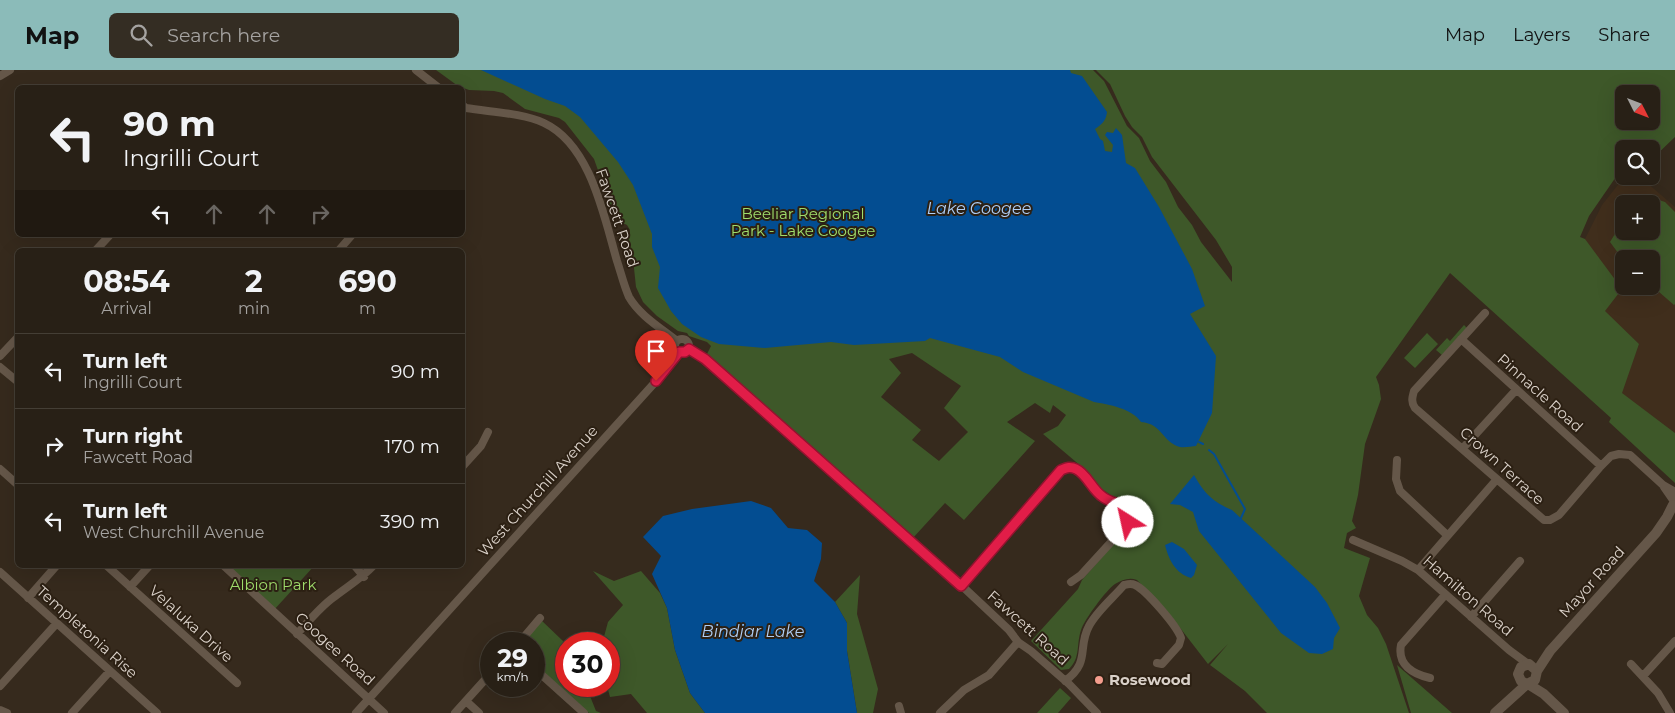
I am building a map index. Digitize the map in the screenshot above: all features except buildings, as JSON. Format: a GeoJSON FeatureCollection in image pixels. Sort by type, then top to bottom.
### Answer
{"type":"FeatureCollection","features":[{"type":"Feature","properties":{"kind":"main road","name":"Mayor Road"},"geometry":{"type":"LineString","coordinates":[[1528,670],[1550,651],[1656,532],[1667,517],[1674,501]]}},
{"type":"Feature","properties":{"kind":"main road","name":"Mayor Road"},"geometry":{"type":"LineString","coordinates":[[1656,532],[1675,517]]}},
{"type":"Feature","properties":{"kind":"main road","name":"Hamilton Road"},"geometry":{"type":"LineString","coordinates":[[1544,694],[1521,682],[1528,670],[1544,694],[1564,713]]}},
{"type":"Feature","properties":{"kind":"main road"},"geometry":{"type":"LineString","coordinates":[[1504,704],[1528,670]]}},
{"type":"Feature","properties":{"kind":"main road"},"geometry":{"type":"LineString","coordinates":[[1495,713],[1527,684]]}},
{"type":"Feature","properties":{"kind":"street"},"geometry":{"type":"LineString","coordinates":[[0,76],[10,70]]}},
{"type":"Feature","properties":{"kind":"street"},"geometry":{"type":"LineString","coordinates":[[416,70],[435,85]]}},
{"type":"Feature","properties":{"kind":"street","name":"Fawcett Road"},"geometry":{"type":"LineString","coordinates":[[465,109],[525,117],[544,123],[558,132],[570,144],[594,183],[630,297],[646,316],[677,341]]}},
{"type":"Feature","properties":{"kind":"street"},"geometry":{"type":"LineString","coordinates":[[98,248],[107,237]]}},
{"type":"Feature","properties":{"kind":"street"},"geometry":{"type":"LineString","coordinates":[[341,248],[350,237]]}},
{"type":"Feature","properties":{"kind":"street","name":"Crown Terrace"},"geometry":{"type":"LineString","coordinates":[[1485,313],[1414,391],[1412,404],[1415,408],[1544,520],[1550,520],[1559,516],[1601,466],[1612,456],[1619,454],[1630,455],[1663,485],[1674,501]]}},
{"type":"Feature","properties":{"kind":"street"},"geometry":{"type":"LineString","coordinates":[[682,338],[686,339],[689,343],[689,349],[685,352],[679,352],[675,348],[677,341],[682,338]]}},
{"type":"Feature","properties":{"kind":"street","name":"Pinnacle Road"},"geometry":{"type":"LineString","coordinates":[[1461,339],[1601,466]]}},
{"type":"Feature","properties":{"kind":"street"},"geometry":{"type":"LineString","coordinates":[[0,356],[15,340]]}},
{"type":"Feature","properties":{"kind":"street","name":"Fawcett Road"},"geometry":{"type":"LineString","coordinates":[[689,349],[705,359],[961,586],[1009,630],[1018,642],[1065,681],[1097,713]]}},
{"type":"Feature","properties":{"kind":"street","name":"West Churchill Avenue"},"geometry":{"type":"LineString","coordinates":[[356,713],[668,368],[679,352]]}},
{"type":"Feature","properties":{"kind":"street"},"geometry":{"type":"LineString","coordinates":[[0,367],[15,380]]}},
{"type":"Feature","properties":{"kind":"street"},"geometry":{"type":"LineString","coordinates":[[1463,448],[1516,390]]}},
{"type":"Feature","properties":{"kind":"street"},"geometry":{"type":"LineString","coordinates":[[465,464],[481,446],[488,432]]}},
{"type":"Feature","properties":{"kind":"street"},"geometry":{"type":"LineString","coordinates":[[1397,460],[1396,479],[1400,491],[1447,535]]}},
{"type":"Feature","properties":{"kind":"street"},"geometry":{"type":"LineString","coordinates":[[961,586],[1061,470],[1067,467],[1079,471],[1096,492],[1104,498],[1126,508],[1129,515],[1128,522],[1123,529],[1081,575],[1071,582]]}},
{"type":"Feature","properties":{"kind":"street"},"geometry":{"type":"LineString","coordinates":[[0,469],[15,482]]}},
{"type":"Feature","properties":{"kind":"street"},"geometry":{"type":"LineString","coordinates":[[1418,570],[1497,479]]}},
{"type":"Feature","properties":{"kind":"street","name":"Hamilton Road"},"geometry":{"type":"LineString","coordinates":[[1353,540],[1418,570],[1509,650],[1528,670]]}},
{"type":"Feature","properties":{"kind":"street"},"geometry":{"type":"LineString","coordinates":[[1471,617],[1520,561]]}},
{"type":"Feature","properties":{"kind":"street"},"geometry":{"type":"LineString","coordinates":[[28,598],[55,568]]}},
{"type":"Feature","properties":{"kind":"street","name":"Velaluka Drive"},"geometry":{"type":"LineString","coordinates":[[109,568],[236,683]]}},
{"type":"Feature","properties":{"kind":"street"},"geometry":{"type":"LineString","coordinates":[[130,587],[147,568]]}},
{"type":"Feature","properties":{"kind":"street","name":"Coogee Road"},"geometry":{"type":"LineString","coordinates":[[226,568],[384,713]]}},
{"type":"Feature","properties":{"kind":"street"},"geometry":{"type":"LineString","coordinates":[[356,568],[364,577]]}},
{"type":"Feature","properties":{"kind":"street"},"geometry":{"type":"LineString","coordinates":[[297,634],[318,610],[333,597],[364,577],[372,568]]}},
{"type":"Feature","properties":{"kind":"street","name":"Templetonia Rise"},"geometry":{"type":"LineString","coordinates":[[1,576],[57,623],[157,713]]}},
{"type":"Feature","properties":{"kind":"street"},"geometry":{"type":"LineString","coordinates":[[1065,681],[1072,676],[1081,664],[1086,635],[1092,621],[1124,585],[1131,583],[1138,586],[1166,616],[1178,629],[1182,638],[1179,645],[1162,664],[1157,663]]}},
{"type":"Feature","properties":{"kind":"street"},"geometry":{"type":"LineString","coordinates":[[1430,678],[1419,676],[1407,667],[1400,659],[1399,654],[1401,646],[1446,595]]}},
{"type":"Feature","properties":{"kind":"street"},"geometry":{"type":"LineString","coordinates":[[528,632],[540,618]]}},
{"type":"Feature","properties":{"kind":"street"},"geometry":{"type":"LineString","coordinates":[[0,686],[57,623]]}},
{"type":"Feature","properties":{"kind":"street"},"geometry":{"type":"LineString","coordinates":[[1643,676],[1675,640]]}},
{"type":"Feature","properties":{"kind":"street"},"geometry":{"type":"LineString","coordinates":[[940,713],[964,690],[989,675],[1018,642]]}},
{"type":"Feature","properties":{"kind":"street"},"geometry":{"type":"LineString","coordinates":[[1631,664],[1658,693],[1670,713]]}},
{"type":"Feature","properties":{"kind":"street"},"geometry":{"type":"LineString","coordinates":[[72,713],[110,671]]}},
{"type":"Feature","properties":{"kind":"street"},"geometry":{"type":"LineString","coordinates":[[545,678],[584,713]]}},
{"type":"Feature","properties":{"kind":"street"},"geometry":{"type":"LineString","coordinates":[[455,713],[480,685]]}},
{"type":"Feature","properties":{"kind":"street"},"geometry":{"type":"LineString","coordinates":[[466,701],[479,713]]}},
{"type":"Feature","properties":{"kind":"street"},"geometry":{"type":"LineString","coordinates":[[0,710],[7,713]]}},
{"type":"Feature","properties":{"kind":"shaded area"},"geometry":{"type":"Polygon","coordinates":[[[1618,185],[1649,185],[1675,207],[1675,433],[1621,393],[1639,344],[1604,311],[1585,239],[1602,205],[1618,185]]]}},
{"type":"Feature","properties":{"kind":"green space","name":"Beeliar Regional Park - Lake Coogee"},"geometry":{"type":"Polygon","coordinates":[[[436,70],[1093,70],[1104,81],[1127,126],[1139,138],[1150,161],[1166,182],[1178,207],[1192,225],[1201,242],[1232,282],[1232,267],[1216,240],[1152,157],[1142,137],[1125,116],[1110,84],[1096,70],[1675,70],[1675,137],[1660,151],[1660,140],[1615,140],[1615,178],[1589,216],[1580,237],[1585,239],[1615,280],[1615,295],[1617,295],[1605,311],[1639,344],[1622,393],[1675,433],[1675,483],[1609,422],[1611,418],[1450,273],[1376,377],[1381,399],[1365,444],[1358,495],[1352,521],[1356,528],[1347,533],[1344,548],[1370,558],[1359,596],[1367,615],[1378,628],[1386,644],[1409,713],[1267,713],[1245,691],[1210,665],[1228,644],[1208,664],[1167,611],[1134,579],[1120,581],[1111,587],[1102,598],[1083,625],[1077,655],[1073,664],[1069,669],[1061,670],[1031,641],[1078,589],[1082,580],[1134,521],[1135,516],[1134,510],[1100,488],[1082,467],[1043,434],[1058,426],[1066,415],[1053,405],[1050,413],[1035,403],[1007,422],[1035,441],[964,520],[945,503],[912,539],[707,354],[711,346],[707,342],[678,331],[657,316],[643,302],[636,287],[633,259],[628,241],[630,230],[611,207],[594,159],[565,122],[559,118],[525,109],[503,93],[469,90],[465,89],[465,85],[457,85],[436,70]],[[912,353],[889,359],[901,373],[881,397],[921,430],[912,440],[939,461],[968,432],[944,408],[961,386],[912,353]]]}},
{"type":"Feature","properties":{"kind":"green space"},"geometry":{"type":"Polygon","coordinates":[[[1660,200],[1665,202],[1675,212],[1675,304],[1660,293],[1660,250],[1616,250],[1610,242],[1615,234],[1615,240],[1660,240],[1660,200]]]}},
{"type":"Feature","properties":{"kind":"green space"},"geometry":{"type":"Polygon","coordinates":[[[1464,325],[1467,328],[1442,355],[1436,350],[1447,338],[1450,341],[1464,325]]]}},
{"type":"Feature","properties":{"kind":"green space"},"geometry":{"type":"Polygon","coordinates":[[[1427,333],[1438,344],[1415,368],[1404,358],[1427,333]]]}},
{"type":"Feature","properties":{"kind":"green space","name":"Albion Park"},"geometry":{"type":"Polygon","coordinates":[[[226,568],[312,568],[273,611],[226,568]]]}},
{"type":"Feature","properties":{"kind":"green space"},"geometry":{"type":"Polygon","coordinates":[[[593,571],[614,581],[641,571],[660,593],[667,608],[675,650],[690,693],[705,713],[647,713],[631,694],[620,696],[620,632],[605,632],[608,622],[623,605],[593,571]]]}},
{"type":"Feature","properties":{"kind":"green space"},"geometry":{"type":"Polygon","coordinates":[[[860,575],[857,614],[878,689],[873,713],[857,713],[847,651],[847,623],[835,602],[860,575]]]}},
{"type":"Feature","properties":{"kind":"green space"},"geometry":{"type":"Polygon","coordinates":[[[541,620],[555,633],[555,683],[545,674],[545,632],[532,632],[541,620]]]}},
{"type":"Feature","properties":{"kind":"green space"},"geometry":{"type":"Polygon","coordinates":[[[1397,665],[1452,713],[1411,713],[1397,665]]]}},
{"type":"Feature","properties":{"kind":"green space"},"geometry":{"type":"Polygon","coordinates":[[[1060,688],[1071,698],[1058,713],[1037,713],[1060,688]]]}},
{"type":"Feature","properties":{"kind":"green space"},"geometry":{"type":"Polygon","coordinates":[[[571,697],[590,697],[596,711],[601,713],[589,713],[571,697]]]}},
{"type":"Feature","properties":{"kind":"water","name":"Lake Coogee"},"geometry":{"type":"Polygon","coordinates":[[[481,70],[1070,70],[1071,73],[1082,76],[1107,112],[1106,118],[1095,129],[1103,141],[1105,151],[1112,152],[1113,145],[1105,135],[1107,132],[1113,133],[1116,128],[1122,135],[1126,163],[1135,168],[1159,207],[1192,269],[1205,306],[1190,314],[1216,356],[1212,413],[1196,446],[1180,447],[1174,445],[1154,426],[1141,422],[1126,410],[1094,402],[1023,372],[1000,357],[930,338],[925,341],[854,345],[831,342],[765,348],[719,344],[701,337],[682,324],[671,311],[658,288],[660,267],[652,247],[652,234],[633,185],[618,162],[580,117],[565,106],[481,70]]]}},
{"type":"Feature","properties":{"kind":"water"},"geometry":{"type":"Polygon","coordinates":[[[1194,475],[1201,487],[1210,496],[1219,504],[1232,510],[1315,587],[1327,603],[1340,628],[1334,638],[1333,649],[1322,654],[1309,653],[1281,633],[1199,531],[1193,512],[1180,505],[1170,504],[1194,475]]]}},
{"type":"Feature","properties":{"kind":"water","name":"Bindjar Lake"},"geometry":{"type":"Polygon","coordinates":[[[751,501],[771,508],[788,528],[807,530],[822,543],[821,559],[814,581],[835,602],[847,623],[847,651],[857,713],[705,713],[690,693],[675,650],[667,608],[652,574],[661,556],[643,537],[663,516],[692,509],[751,501]]]}},
{"type":"Feature","properties":{"kind":"water"},"geometry":{"type":"Polygon","coordinates":[[[1172,542],[1184,549],[1197,565],[1191,578],[1181,573],[1168,556],[1165,545],[1172,542]]]}},
{"type":"Feature","properties":{"kind":"waterway"},"geometry":{"type":"LineString","coordinates":[[1199,442],[1203,444]]}},
{"type":"Feature","properties":{"kind":"waterway"},"geometry":{"type":"LineString","coordinates":[[1209,450],[1214,454],[1245,509],[1241,518]]}},
{"type":"Feature","properties":{"kind":"place","name":"Rosewood"},"geometry":{"type":"Point","coordinates":[1099,680]}},
{"type":"Feature","properties":{"kind":"route"},"geometry":{"type":"LineString","coordinates":[[656,381],[679,352],[682,353],[689,349],[705,359],[961,586],[1061,470],[1067,467],[1079,471],[1096,492],[1104,498],[1126,508],[1129,515],[1128,522]]}}]}
